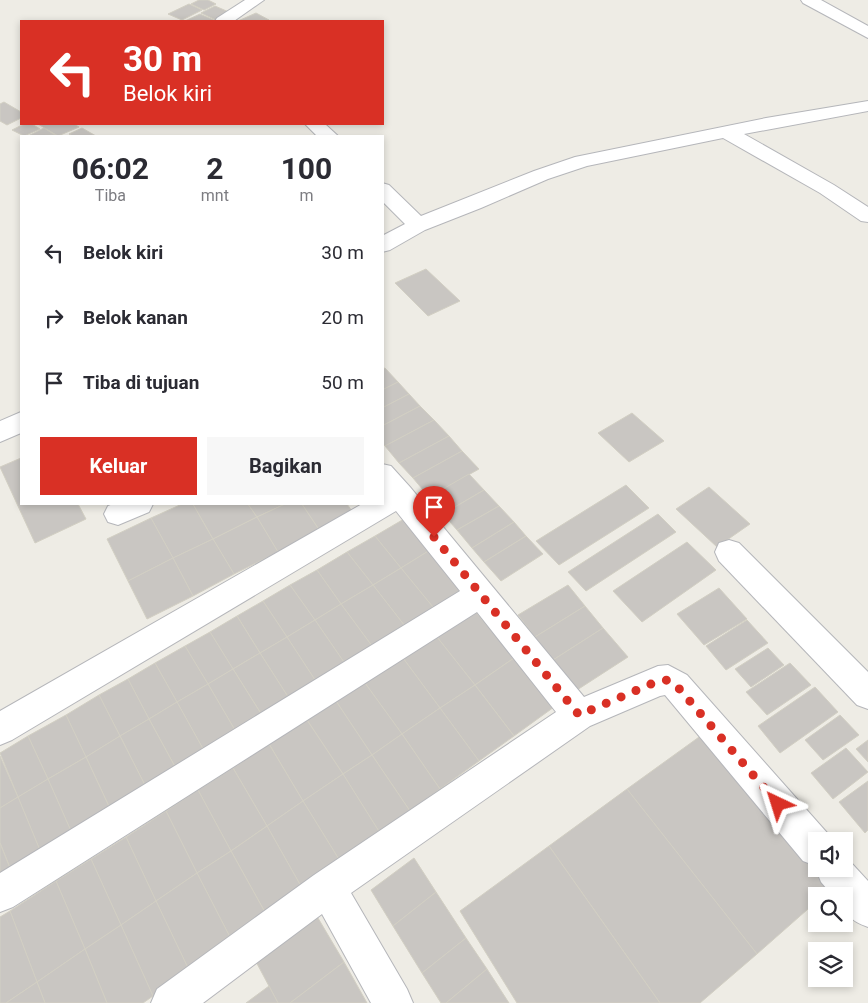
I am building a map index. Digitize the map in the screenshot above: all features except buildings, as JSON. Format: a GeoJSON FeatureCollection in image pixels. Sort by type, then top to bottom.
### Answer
{"type":"FeatureCollection","features":[{"type":"Feature","properties":{"kind":"street"},"geometry":{"type":"LineString","coordinates":[[225,20],[256,0]]}},
{"type":"Feature","properties":{"kind":"street"},"geometry":{"type":"LineString","coordinates":[[809,0],[868,33]]}},
{"type":"Feature","properties":{"kind":"street"},"geometry":{"type":"LineString","coordinates":[[384,244],[418,225],[474,204],[541,174],[582,161],[634,149],[868,106]]}},
{"type":"Feature","properties":{"kind":"street"},"geometry":{"type":"LineString","coordinates":[[315,125],[327,135]]}},
{"type":"Feature","properties":{"kind":"street"},"geometry":{"type":"LineString","coordinates":[[726,132],[812,180],[868,216]]}},
{"type":"Feature","properties":{"kind":"street"},"geometry":{"type":"LineString","coordinates":[[384,191],[418,225]]}},
{"type":"Feature","properties":{"kind":"street"},"geometry":{"type":"LineString","coordinates":[[0,432],[20,422]]}},
{"type":"Feature","properties":{"kind":"street"},"geometry":{"type":"LineString","coordinates":[[391,484],[579,715]]}},
{"type":"Feature","properties":{"kind":"street"},"geometry":{"type":"LineString","coordinates":[[0,729],[357,505]]}},
{"type":"Feature","properties":{"kind":"street"},"geometry":{"type":"LineString","coordinates":[[729,552],[868,694]]}},
{"type":"Feature","properties":{"kind":"street"},"geometry":{"type":"LineString","coordinates":[[0,894],[480,594]]}},
{"type":"Feature","properties":{"kind":"street"},"geometry":{"type":"LineString","coordinates":[[183,1000],[327,888],[579,715],[658,681],[668,680],[676,685],[808,839]]}},
{"type":"Feature","properties":{"kind":"street"},"geometry":{"type":"LineString","coordinates":[[841,877],[868,909]]}},
{"type":"Feature","properties":{"kind":"street"},"geometry":{"type":"LineString","coordinates":[[327,888],[393,1003]]}},
{"type":"Feature","properties":{"kind":"route"},"geometry":{"type":"LineString","coordinates":[[434,537],[579,715],[658,681],[668,680],[676,685],[778,804]]}}]}
